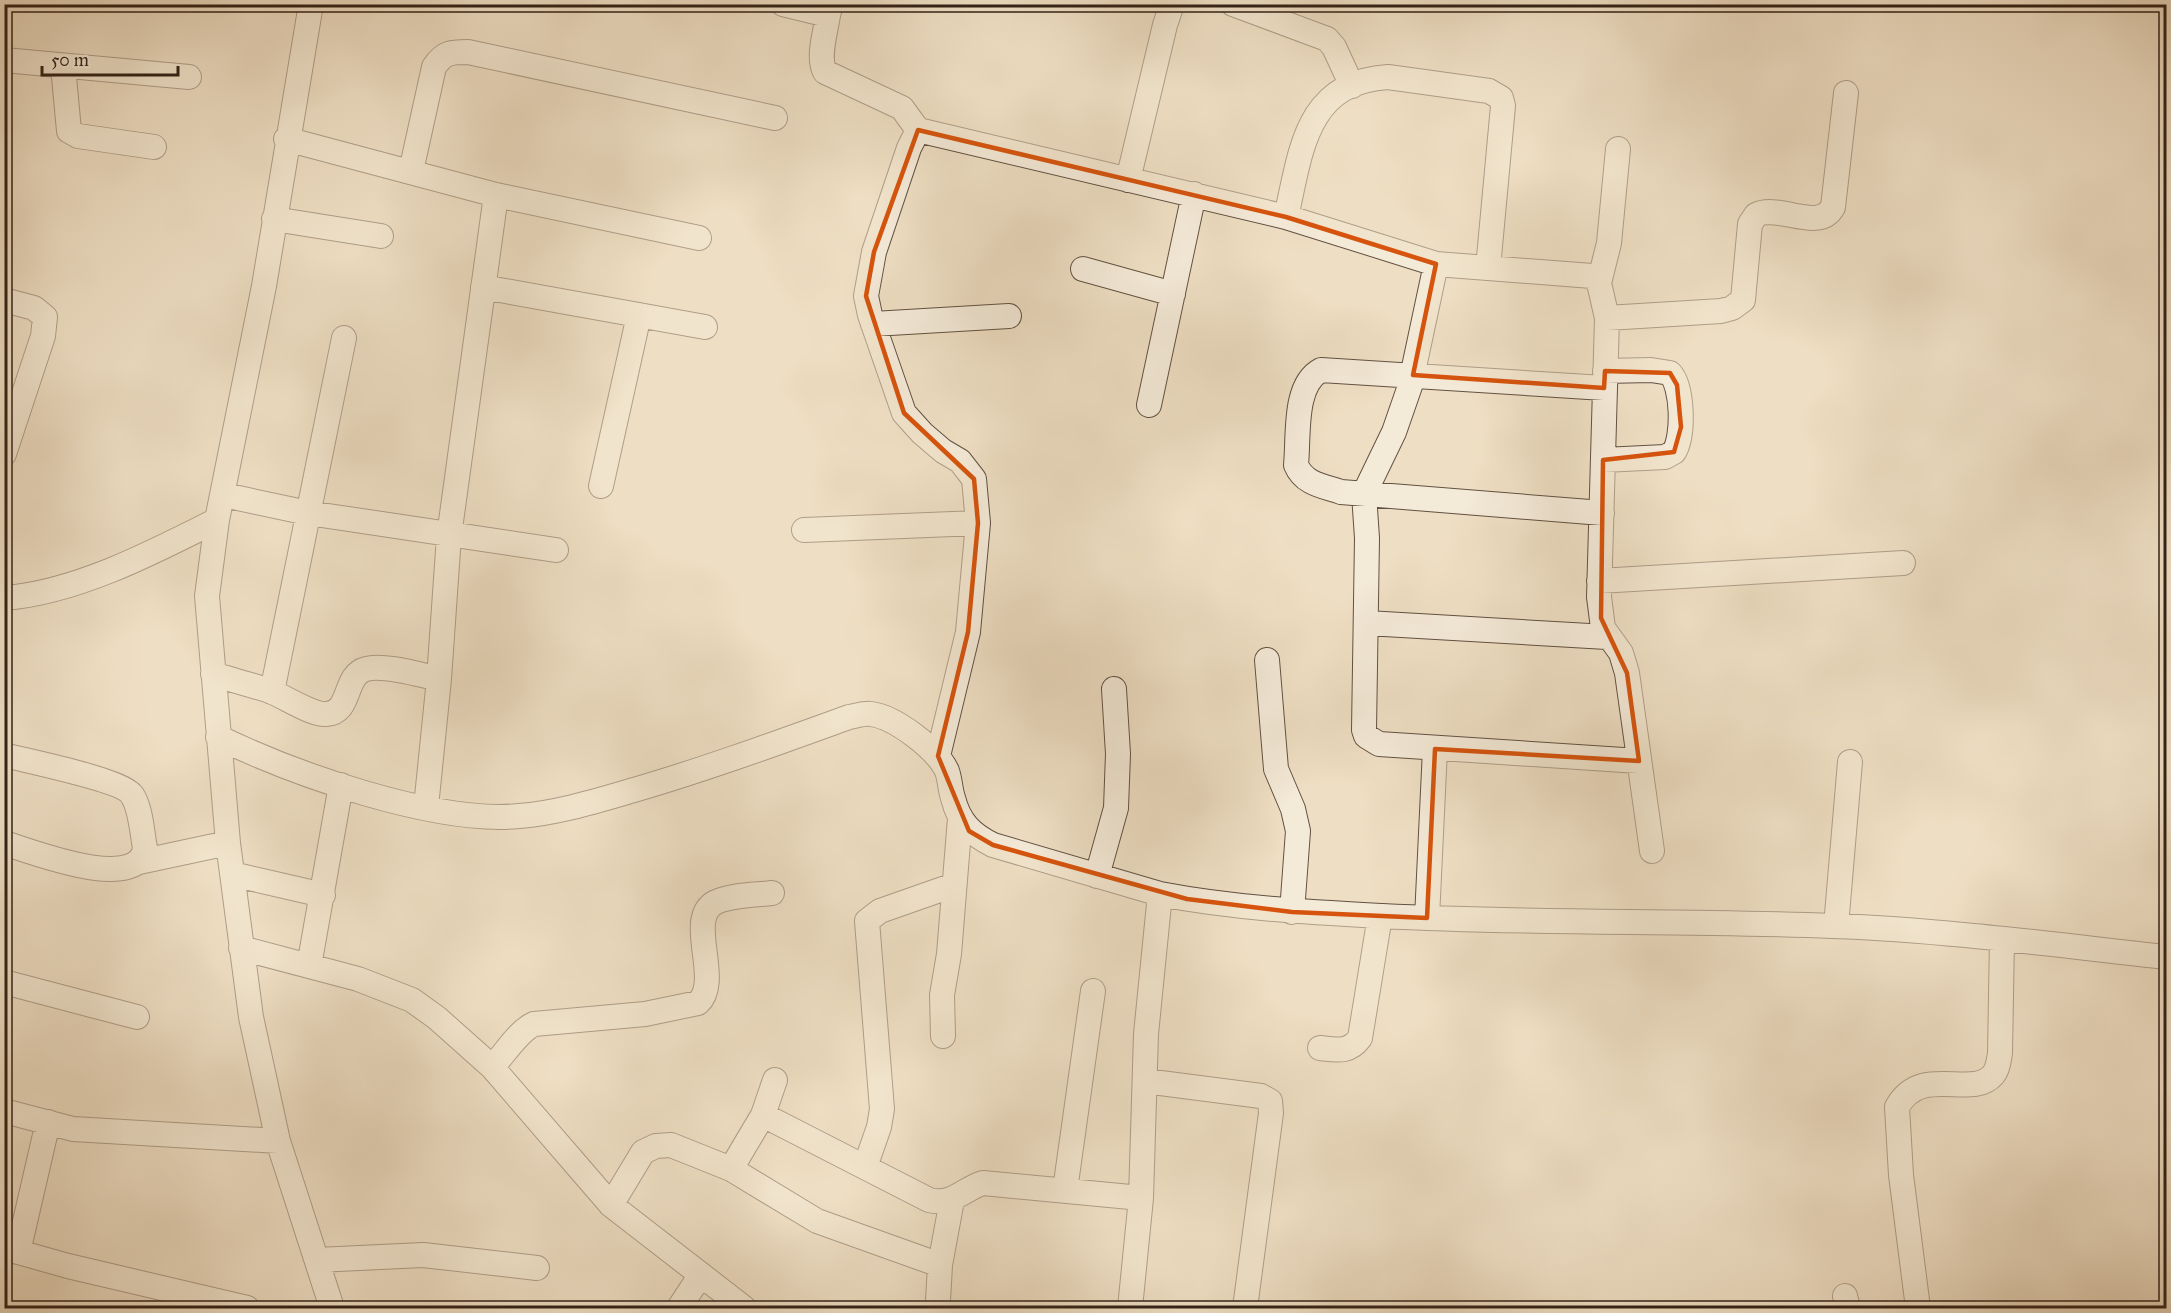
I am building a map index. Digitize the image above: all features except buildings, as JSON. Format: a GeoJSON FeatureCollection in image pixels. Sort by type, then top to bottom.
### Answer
{"type":"FeatureCollection","features":[{"type":"Feature","properties":{"kind":"street"},"geometry":{"type":"LineString","coordinates":[[311,4],[286,140],[264,286],[224,495],[217,520],[207,596],[228,843],[251,1017],[278,1141],[332,1308]]}},
{"type":"Feature","properties":{"kind":"street"},"geometry":{"type":"LineString","coordinates":[[783,4],[830,10],[822,56],[822,66],[825,72],[902,108],[918,130],[1286,217],[1436,264],[1580,273],[1592,276],[1599,284]]}},
{"type":"Feature","properties":{"kind":"street"},"geometry":{"type":"LineString","coordinates":[[1128,180],[1172,4]]}},
{"type":"Feature","properties":{"kind":"street"},"geometry":{"type":"LineString","coordinates":[[1233,4],[1327,39],[1334,47],[1352,86]]}},
{"type":"Feature","properties":{"kind":"street"},"geometry":{"type":"LineString","coordinates":[[411,171],[434,67],[441,56],[450,52],[468,52],[775,118]]}},
{"type":"Feature","properties":{"kind":"street"},"geometry":{"type":"LineString","coordinates":[[4,60],[189,76]]}},
{"type":"Feature","properties":{"kind":"street"},"geometry":{"type":"LineString","coordinates":[[63,66],[69,131],[78,136],[154,147]]}},
{"type":"Feature","properties":{"kind":"street"},"geometry":{"type":"LineString","coordinates":[[1286,217],[1302,148],[1315,116],[1324,102],[1338,92],[1373,78],[1388,77],[1489,91],[1501,98],[1503,106],[1488,268]]}},
{"type":"Feature","properties":{"kind":"street"},"geometry":{"type":"LineString","coordinates":[[1606,318],[1721,311],[1732,308],[1743,300],[1750,224],[1756,215],[1768,212],[1818,218],[1829,213],[1833,207],[1846,93]]}},
{"type":"Feature","properties":{"kind":"street"},"geometry":{"type":"LineString","coordinates":[[918,130],[909,148],[874,252],[867,296],[873,324],[904,413],[922,434],[943,452],[960,461],[974,478],[978,523],[968,632],[939,756]]}},
{"type":"Feature","properties":{"kind":"street"},"geometry":{"type":"LineString","coordinates":[[286,140],[496,195],[699,238]]}},
{"type":"Feature","properties":{"kind":"street"},"geometry":{"type":"LineString","coordinates":[[1618,148],[1609,243],[1599,284],[1606,318],[1599,581],[1601,618],[1607,637],[1621,653],[1627,673],[1652,851]]}},
{"type":"Feature","properties":{"kind":"street"},"geometry":{"type":"LineString","coordinates":[[1149,405],[1194,194]]}},
{"type":"Feature","properties":{"kind":"street"},"geometry":{"type":"LineString","coordinates":[[426,807],[439,679],[449,536],[496,195]]}},
{"type":"Feature","properties":{"kind":"street"},"geometry":{"type":"LineString","coordinates":[[274,219],[381,236]]}},
{"type":"Feature","properties":{"kind":"street"},"geometry":{"type":"LineString","coordinates":[[1436,264],[1413,375],[1394,432],[1364,494],[1367,538],[1364,730],[1366,736],[1379,744],[1639,761]]}},
{"type":"Feature","properties":{"kind":"street"},"geometry":{"type":"LineString","coordinates":[[1083,269],[1173,294]]}},
{"type":"Feature","properties":{"kind":"street"},"geometry":{"type":"LineString","coordinates":[[483,287],[705,327]]}},
{"type":"Feature","properties":{"kind":"street"},"geometry":{"type":"LineString","coordinates":[[4,300],[33,308],[45,317],[43,336],[4,454]]}},
{"type":"Feature","properties":{"kind":"street"},"geometry":{"type":"LineString","coordinates":[[601,486],[639,315]]}},
{"type":"Feature","properties":{"kind":"street"},"geometry":{"type":"LineString","coordinates":[[873,324],[1009,316]]}},
{"type":"Feature","properties":{"kind":"street"},"geometry":{"type":"LineString","coordinates":[[272,692],[344,338]]}},
{"type":"Feature","properties":{"kind":"street"},"geometry":{"type":"LineString","coordinates":[[1602,513],[1341,492],[1308,481],[1301,475],[1296,465],[1305,388],[1310,376],[1321,370],[1413,375],[1604,379],[1651,370],[1670,373],[1677,385],[1681,434],[1674,452],[1665,457],[1603,460]]}},
{"type":"Feature","properties":{"kind":"street"},"geometry":{"type":"LineString","coordinates":[[224,495],[308,513],[449,536],[556,550]]}},
{"type":"Feature","properties":{"kind":"street"},"geometry":{"type":"LineString","coordinates":[[4,598],[69,585],[165,546],[217,520]]}},
{"type":"Feature","properties":{"kind":"street"},"geometry":{"type":"LineString","coordinates":[[804,530],[978,523]]}},
{"type":"Feature","properties":{"kind":"street"},"geometry":{"type":"LineString","coordinates":[[1599,581],[1903,563]]}},
{"type":"Feature","properties":{"kind":"street"},"geometry":{"type":"LineString","coordinates":[[1367,623],[1607,637]]}},
{"type":"Feature","properties":{"kind":"street"},"geometry":{"type":"LineString","coordinates":[[1266,660],[1276,769],[1293,809],[1298,831],[1292,912]]}},
{"type":"Feature","properties":{"kind":"street"},"geometry":{"type":"LineString","coordinates":[[213,674],[272,692],[323,714],[334,712],[342,706],[355,676],[363,669],[375,667],[439,679]]}},
{"type":"Feature","properties":{"kind":"street"},"geometry":{"type":"LineString","coordinates":[[1097,876],[1112,832],[1117,799],[1118,754],[1114,689]]}},
{"type":"Feature","properties":{"kind":"street"},"geometry":{"type":"LineString","coordinates":[[218,737],[252,753],[341,785],[426,807],[468,815],[506,816],[572,808],[672,779],[849,717],[868,713],[884,716],[939,756],[948,773],[960,818],[969,831],[993,846],[1160,894],[1292,912],[1427,918],[1836,926],[2002,939],[2166,957]]}},
{"type":"Feature","properties":{"kind":"street"},"geometry":{"type":"LineString","coordinates":[[1427,918],[1435,749]]}},
{"type":"Feature","properties":{"kind":"street"},"geometry":{"type":"LineString","coordinates":[[4,755],[111,783],[130,792],[135,799],[146,848],[139,862]]}},
{"type":"Feature","properties":{"kind":"street"},"geometry":{"type":"LineString","coordinates":[[1836,926],[1850,762]]}},
{"type":"Feature","properties":{"kind":"street"},"geometry":{"type":"LineString","coordinates":[[309,966],[341,785]]}},
{"type":"Feature","properties":{"kind":"street"},"geometry":{"type":"LineString","coordinates":[[943,1036],[942,995],[960,818]]}},
{"type":"Feature","properties":{"kind":"street"},"geometry":{"type":"LineString","coordinates":[[4,843],[94,869],[127,867],[139,862],[228,843]]}},
{"type":"Feature","properties":{"kind":"street"},"geometry":{"type":"LineString","coordinates":[[232,874],[323,895]]}},
{"type":"Feature","properties":{"kind":"street"},"geometry":{"type":"LineString","coordinates":[[865,1167],[879,1127],[882,1109],[867,921],[880,911],[954,885]]}},
{"type":"Feature","properties":{"kind":"street"},"geometry":{"type":"LineString","coordinates":[[492,1067],[521,1033],[534,1024],[645,1014],[698,1003],[706,990],[703,923],[709,908],[719,901],[772,892]]}},
{"type":"Feature","properties":{"kind":"street"},"geometry":{"type":"LineString","coordinates":[[1130,1308],[1141,1198],[1146,1034],[1160,894]]}},
{"type":"Feature","properties":{"kind":"street"},"geometry":{"type":"LineString","coordinates":[[1320,1048],[1349,1049],[1360,1038],[1380,916]]}},
{"type":"Feature","properties":{"kind":"street"},"geometry":{"type":"LineString","coordinates":[[1918,1308],[1900,1175],[1896,1107],[1910,1090],[1929,1084],[1983,1081],[1992,1077],[2000,1053],[2002,939]]}},
{"type":"Feature","properties":{"kind":"street"},"geometry":{"type":"LineString","coordinates":[[242,948],[374,984],[411,1000],[437,1018],[492,1067],[611,1205],[744,1308]]}},
{"type":"Feature","properties":{"kind":"street"},"geometry":{"type":"LineString","coordinates":[[4,982],[136,1017]]}},
{"type":"Feature","properties":{"kind":"street"},"geometry":{"type":"LineString","coordinates":[[1065,1190],[1093,991]]}},
{"type":"Feature","properties":{"kind":"street"},"geometry":{"type":"LineString","coordinates":[[731,1169],[763,1115],[775,1080]]}},
{"type":"Feature","properties":{"kind":"street"},"geometry":{"type":"LineString","coordinates":[[1145,1081],[1261,1096],[1270,1101],[1271,1113],[1245,1308]]}},
{"type":"Feature","properties":{"kind":"street"},"geometry":{"type":"LineString","coordinates":[[4,1112],[73,1129],[278,1141]]}},
{"type":"Feature","properties":{"kind":"street"},"geometry":{"type":"LineString","coordinates":[[763,1115],[939,1203],[952,1200],[972,1186],[983,1183],[1141,1198]]}},
{"type":"Feature","properties":{"kind":"street"},"geometry":{"type":"LineString","coordinates":[[48,1122],[11,1250],[68,1266],[247,1308]]}},
{"type":"Feature","properties":{"kind":"street"},"geometry":{"type":"LineString","coordinates":[[611,1205],[632,1165],[643,1152],[656,1146],[671,1145],[731,1169],[817,1221],[940,1265]]}},
{"type":"Feature","properties":{"kind":"street"},"geometry":{"type":"LineString","coordinates":[[938,1301],[940,1265],[952,1200]]}},
{"type":"Feature","properties":{"kind":"street"},"geometry":{"type":"LineString","coordinates":[[316,1260],[423,1255],[537,1268]]}},
{"type":"Feature","properties":{"kind":"street"},"geometry":{"type":"LineString","coordinates":[[679,1308],[700,1276]]}},
{"type":"Feature","properties":{"kind":"highlighted area"},"geometry":{"type":"Polygon","coordinates":[[[918,130],[1286,217],[1436,264],[1413,375],[1604,388],[1605,371],[1670,373],[1677,385],[1681,427],[1674,452],[1603,460],[1601,618],[1627,673],[1639,761],[1435,749],[1427,918],[1292,912],[1187,899],[993,845],[969,831],[938,756],[968,632],[978,523],[974,479],[904,413],[866,296],[874,252],[918,130]]]}}]}
